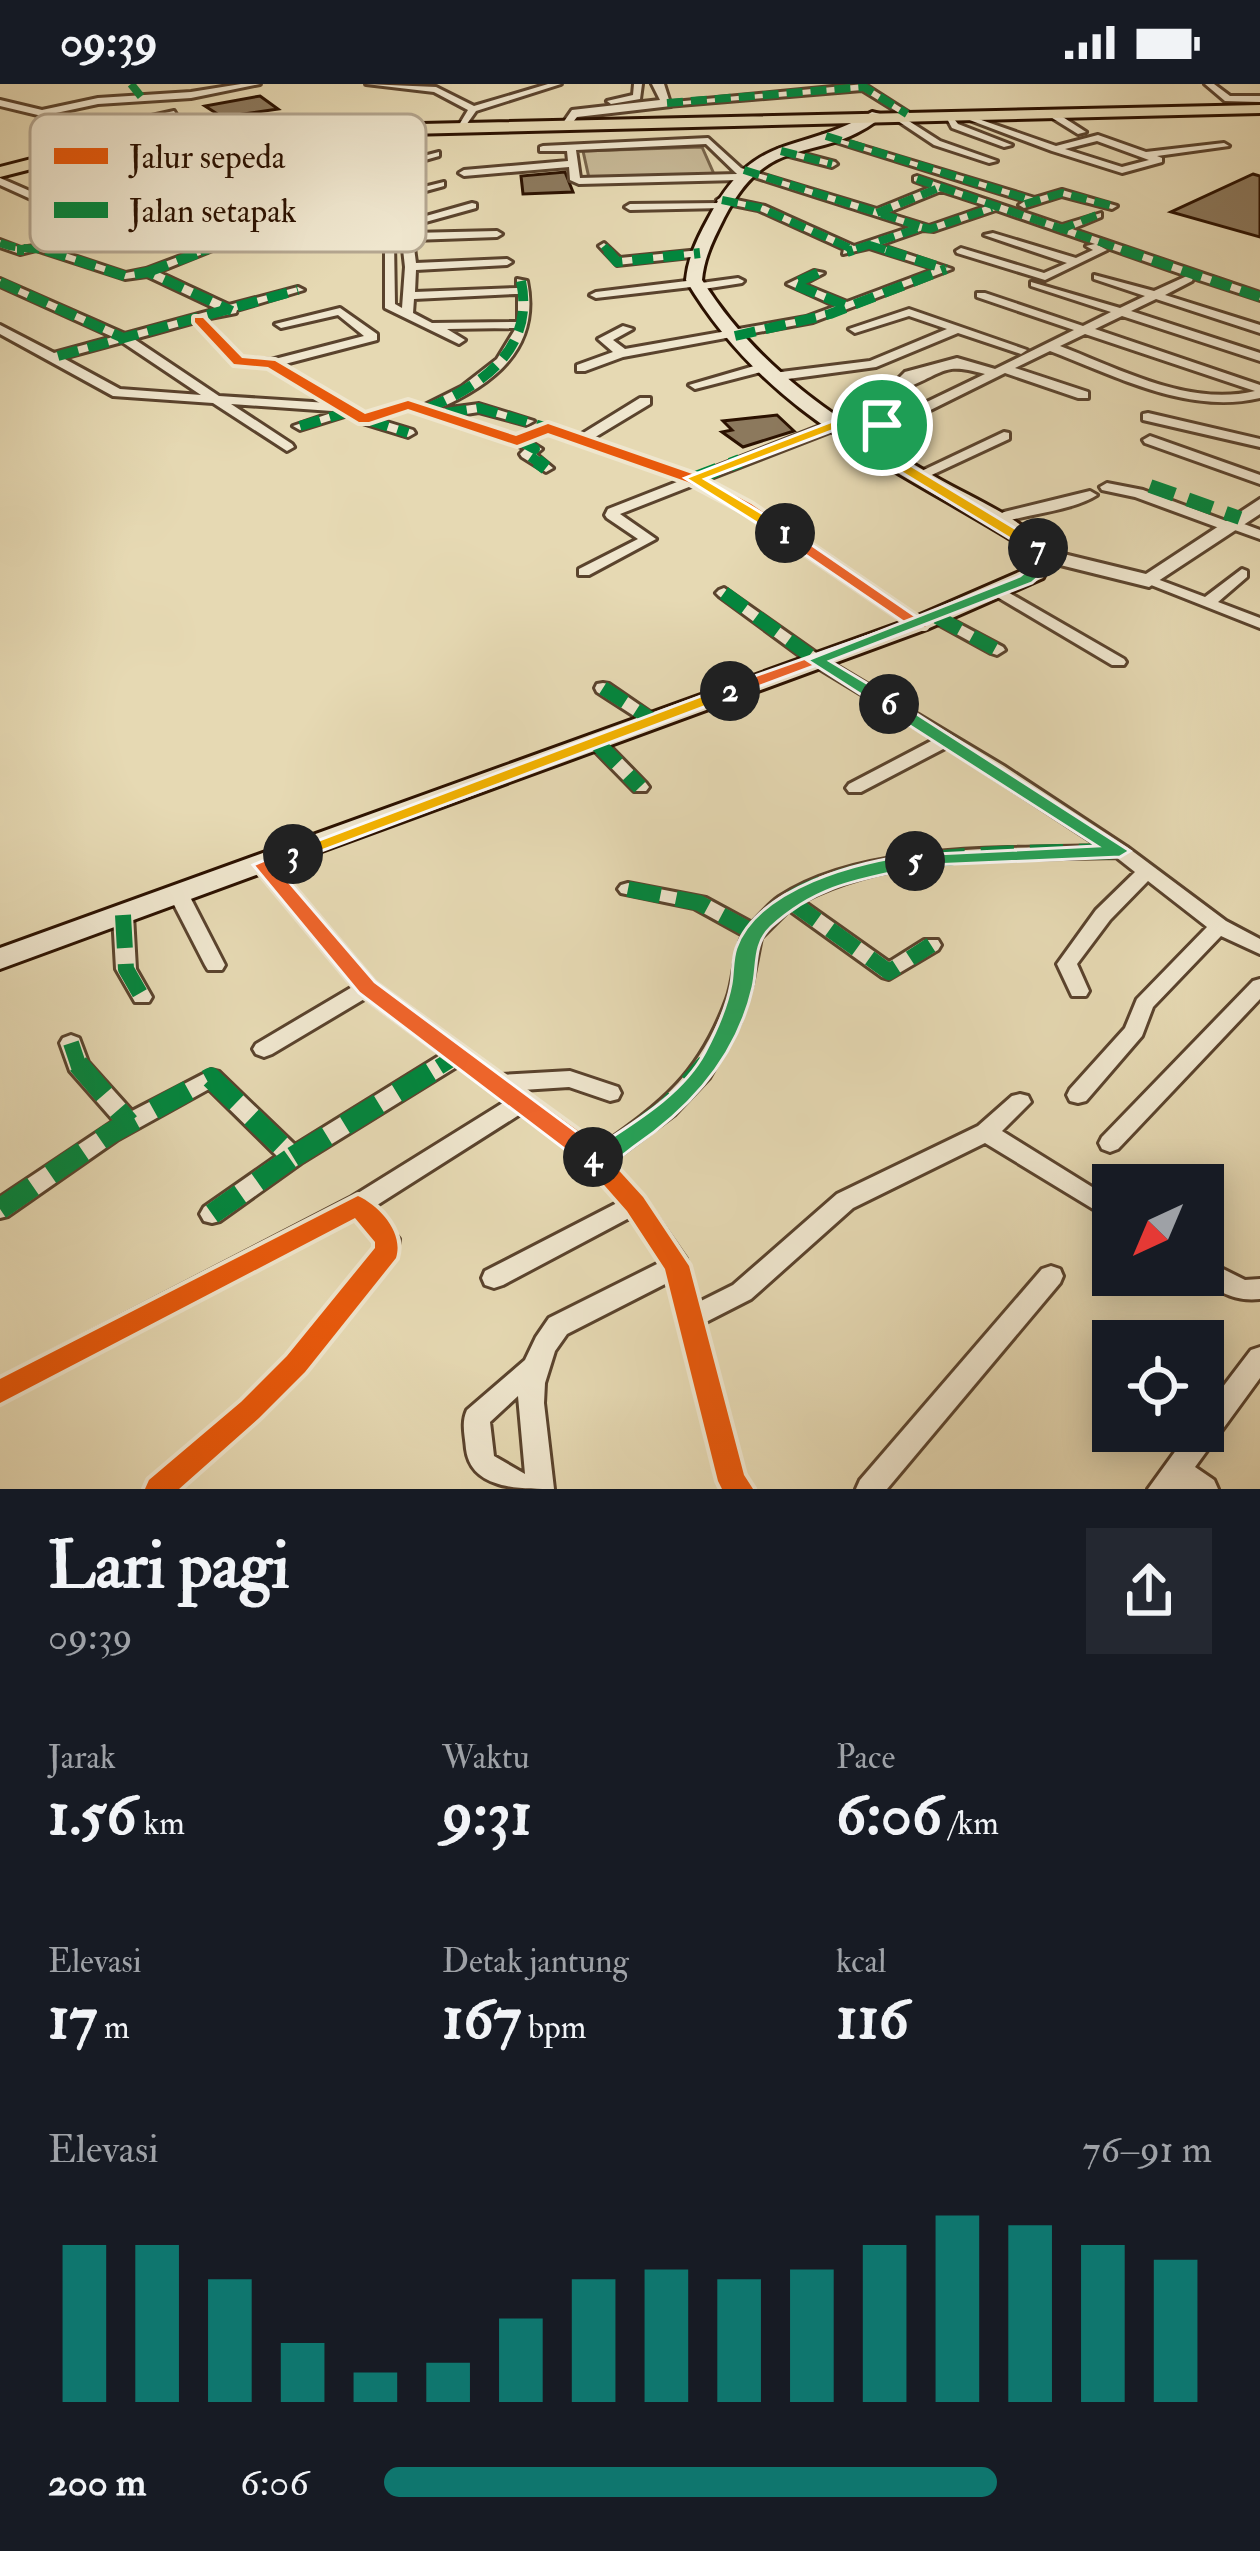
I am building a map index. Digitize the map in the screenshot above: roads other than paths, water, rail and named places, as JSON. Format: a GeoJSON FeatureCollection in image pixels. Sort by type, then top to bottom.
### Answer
{"type":"FeatureCollection","features":[{"type":"Feature","properties":{"kind":"highway"},"geometry":{"type":"LineString","coordinates":[[426,126],[970,117],[1260,105]]}},
{"type":"Feature","properties":{"kind":"highway"},"geometry":{"type":"LineString","coordinates":[[904,117],[1260,105]]}},
{"type":"Feature","properties":{"kind":"highway"},"geometry":{"type":"LineString","coordinates":[[426,129],[614,124],[822,130],[875,117]]}},
{"type":"Feature","properties":{"kind":"highway"},"geometry":{"type":"LineString","coordinates":[[0,171],[30,163]]}},
{"type":"Feature","properties":{"kind":"main road"},"geometry":{"type":"LineString","coordinates":[[0,959],[928,620],[1035,573],[1043,555],[997,520],[845,431],[767,373],[696,285],[700,253],[721,203],[741,173],[822,130],[875,117]]}},
{"type":"Feature","properties":{"kind":"street"},"geometry":{"type":"LineString","coordinates":[[131,84],[143,99]]}},
{"type":"Feature","properties":{"kind":"street"},"geometry":{"type":"LineString","coordinates":[[0,101],[42,113],[98,101],[217,92],[256,84]]}},
{"type":"Feature","properties":{"kind":"street"},"geometry":{"type":"LineString","coordinates":[[360,84],[379,99]]}},
{"type":"Feature","properties":{"kind":"street"},"geometry":{"type":"LineString","coordinates":[[370,84],[449,92],[473,109]]}},
{"type":"Feature","properties":{"kind":"street"},"geometry":{"type":"LineString","coordinates":[[464,125],[473,109],[557,84]]}},
{"type":"Feature","properties":{"kind":"street"},"geometry":{"type":"LineString","coordinates":[[569,123],[572,114],[638,97],[638,84]]}},
{"type":"Feature","properties":{"kind":"street"},"geometry":{"type":"LineString","coordinates":[[658,84],[667,103]]}},
{"type":"Feature","properties":{"kind":"street"},"geometry":{"type":"LineString","coordinates":[[1209,84],[1228,100],[1260,105]]}},
{"type":"Feature","properties":{"kind":"street"},"geometry":{"type":"LineString","coordinates":[[601,94],[616,105],[864,87],[937,143],[992,161]]}},
{"type":"Feature","properties":{"kind":"street"},"geometry":{"type":"LineString","coordinates":[[0,101],[15,96]]}},
{"type":"Feature","properties":{"kind":"street"},"geometry":{"type":"LineString","coordinates":[[1052,114],[1081,132]]}},
{"type":"Feature","properties":{"kind":"street"},"geometry":{"type":"LineString","coordinates":[[948,117],[955,126],[1007,146]]}},
{"type":"Feature","properties":{"kind":"street"},"geometry":{"type":"LineString","coordinates":[[970,117],[1055,149],[1124,170],[1159,160],[1097,138],[1055,149]]}},
{"type":"Feature","properties":{"kind":"street"},"geometry":{"type":"LineString","coordinates":[[614,124],[624,146]]}},
{"type":"Feature","properties":{"kind":"street"},"geometry":{"type":"LineString","coordinates":[[822,130],[1034,201]]}},
{"type":"Feature","properties":{"kind":"street"},"geometry":{"type":"LineString","coordinates":[[543,149],[708,141],[741,173]]}},
{"type":"Feature","properties":{"kind":"street"},"geometry":{"type":"LineString","coordinates":[[1150,154],[1224,146]]}},
{"type":"Feature","properties":{"kind":"street"},"geometry":{"type":"LineString","coordinates":[[571,148],[579,181],[741,173],[946,235]]}},
{"type":"Feature","properties":{"kind":"street"},"geometry":{"type":"LineString","coordinates":[[1090,160],[1130,148]]}},
{"type":"Feature","properties":{"kind":"street"},"geometry":{"type":"LineString","coordinates":[[781,151],[832,164]]}},
{"type":"Feature","properties":{"kind":"street"},"geometry":{"type":"LineString","coordinates":[[426,157],[436,154]]}},
{"type":"Feature","properties":{"kind":"street"},"geometry":{"type":"LineString","coordinates":[[464,173],[572,164]]}},
{"type":"Feature","properties":{"kind":"street"},"geometry":{"type":"LineString","coordinates":[[0,171],[30,193]]}},
{"type":"Feature","properties":{"kind":"street"},"geometry":{"type":"LineString","coordinates":[[937,172],[916,178],[1260,299]]}},
{"type":"Feature","properties":{"kind":"street"},"geometry":{"type":"LineString","coordinates":[[426,188],[440,184]]}},
{"type":"Feature","properties":{"kind":"street"},"geometry":{"type":"LineString","coordinates":[[877,213],[941,188]]}},
{"type":"Feature","properties":{"kind":"street"},"geometry":{"type":"LineString","coordinates":[[630,207],[669,201],[761,208],[851,251],[1062,193],[1112,206]]}},
{"type":"Feature","properties":{"kind":"street"},"geometry":{"type":"LineString","coordinates":[[426,224],[472,206]]}},
{"type":"Feature","properties":{"kind":"street"},"geometry":{"type":"LineString","coordinates":[[1059,230],[1097,214]]}},
{"type":"Feature","properties":{"kind":"street"},"geometry":{"type":"LineString","coordinates":[[1031,225],[1260,299]]}},
{"type":"Feature","properties":{"kind":"street"},"geometry":{"type":"LineString","coordinates":[[426,232],[497,234]]}},
{"type":"Feature","properties":{"kind":"street"},"geometry":{"type":"LineString","coordinates":[[989,236],[1076,262]]}},
{"type":"Feature","properties":{"kind":"street"},"geometry":{"type":"LineString","coordinates":[[0,242],[20,251],[30,248]]}},
{"type":"Feature","properties":{"kind":"street"},"geometry":{"type":"LineString","coordinates":[[581,368],[621,353],[735,336],[849,307],[946,269],[870,244]]}},
{"type":"Feature","properties":{"kind":"street"},"geometry":{"type":"LineString","coordinates":[[604,246],[617,262],[700,253]]}},
{"type":"Feature","properties":{"kind":"street"},"geometry":{"type":"LineString","coordinates":[[961,251],[1042,277],[1102,250]]}},
{"type":"Feature","properties":{"kind":"street"},"geometry":{"type":"LineString","coordinates":[[51,252],[126,276],[200,252]]}},
{"type":"Feature","properties":{"kind":"street"},"geometry":{"type":"LineString","coordinates":[[392,252],[389,306],[459,340]]}},
{"type":"Feature","properties":{"kind":"street"},"geometry":{"type":"LineString","coordinates":[[407,315],[409,252]]}},
{"type":"Feature","properties":{"kind":"street"},"geometry":{"type":"LineString","coordinates":[[66,266],[80,261]]}},
{"type":"Feature","properties":{"kind":"street"},"geometry":{"type":"LineString","coordinates":[[411,267],[508,262]]}},
{"type":"Feature","properties":{"kind":"street"},"geometry":{"type":"LineString","coordinates":[[148,272],[232,311]]}},
{"type":"Feature","properties":{"kind":"street"},"geometry":{"type":"LineString","coordinates":[[818,273],[793,284],[849,307]]}},
{"type":"Feature","properties":{"kind":"street"},"geometry":{"type":"LineString","coordinates":[[1098,277],[1260,328]]}},
{"type":"Feature","properties":{"kind":"street"},"geometry":{"type":"LineString","coordinates":[[584,572],[650,539],[611,513],[693,478],[845,431],[882,425],[1188,279]]}},
{"type":"Feature","properties":{"kind":"street"},"geometry":{"type":"LineString","coordinates":[[596,295],[738,281]]}},
{"type":"Feature","properties":{"kind":"street"},"geometry":{"type":"LineString","coordinates":[[0,282],[123,338],[287,447]]}},
{"type":"Feature","properties":{"kind":"street"},"geometry":{"type":"LineString","coordinates":[[1035,284],[1260,357]]}},
{"type":"Feature","properties":{"kind":"street"},"geometry":{"type":"LineString","coordinates":[[410,296],[518,286],[527,298],[524,326],[512,350],[478,384],[433,412]]}},
{"type":"Feature","properties":{"kind":"street"},"geometry":{"type":"LineString","coordinates":[[58,356],[298,290]]}},
{"type":"Feature","properties":{"kind":"street"},"geometry":{"type":"LineString","coordinates":[[981,295],[1260,391]]}},
{"type":"Feature","properties":{"kind":"street"},"geometry":{"type":"LineString","coordinates":[[889,305],[1021,350]]}},
{"type":"Feature","properties":{"kind":"street"},"geometry":{"type":"LineString","coordinates":[[199,320],[238,361],[272,364],[374,337],[340,311],[281,324]]}},
{"type":"Feature","properties":{"kind":"street"},"geometry":{"type":"LineString","coordinates":[[855,328],[909,313]]}},
{"type":"Feature","properties":{"kind":"street"},"geometry":{"type":"LineString","coordinates":[[428,326],[514,325]]}},
{"type":"Feature","properties":{"kind":"street"},"geometry":{"type":"LineString","coordinates":[[0,328],[58,356],[117,393],[343,409]]}},
{"type":"Feature","properties":{"kind":"street"},"geometry":{"type":"LineString","coordinates":[[695,386],[767,373],[872,364],[958,328]]}},
{"type":"Feature","properties":{"kind":"street"},"geometry":{"type":"LineString","coordinates":[[621,353],[604,339],[627,329]]}},
{"type":"Feature","properties":{"kind":"street"},"geometry":{"type":"LineString","coordinates":[[1047,346],[1200,398],[1241,402],[1260,391]]}},
{"type":"Feature","properties":{"kind":"street"},"geometry":{"type":"LineString","coordinates":[[930,371],[957,362],[1083,394]]}},
{"type":"Feature","properties":{"kind":"street"},"geometry":{"type":"LineString","coordinates":[[272,364],[343,409],[407,433]]}},
{"type":"Feature","properties":{"kind":"street"},"geometry":{"type":"LineString","coordinates":[[582,439],[645,401]]}},
{"type":"Feature","properties":{"kind":"street"},"geometry":{"type":"LineString","coordinates":[[364,419],[404,405],[433,412],[520,441],[535,449],[527,454],[529,459],[546,468]]}},
{"type":"Feature","properties":{"kind":"street"},"geometry":{"type":"LineString","coordinates":[[433,412],[479,408],[527,421]]}},
{"type":"Feature","properties":{"kind":"street"},"geometry":{"type":"LineString","coordinates":[[300,426],[343,409]]}},
{"type":"Feature","properties":{"kind":"street"},"geometry":{"type":"LineString","coordinates":[[1148,417],[1260,443]]}},
{"type":"Feature","properties":{"kind":"street"},"geometry":{"type":"LineString","coordinates":[[520,441],[548,428],[693,478],[928,620],[997,650]]}},
{"type":"Feature","properties":{"kind":"street"},"geometry":{"type":"LineString","coordinates":[[918,476],[1004,436]]}},
{"type":"Feature","properties":{"kind":"street"},"geometry":{"type":"LineString","coordinates":[[1150,440],[1260,479]]}},
{"type":"Feature","properties":{"kind":"street"},"geometry":{"type":"LineString","coordinates":[[1150,486],[1260,535]]}},
{"type":"Feature","properties":{"kind":"street"},"geometry":{"type":"LineString","coordinates":[[1107,487],[1233,523]]}},
{"type":"Feature","properties":{"kind":"street"},"geometry":{"type":"LineString","coordinates":[[997,520],[1030,506],[1059,508],[1090,495]]}},
{"type":"Feature","properties":{"kind":"street"},"geometry":{"type":"LineString","coordinates":[[1149,581],[1260,506]]}},
{"type":"Feature","properties":{"kind":"street"},"geometry":{"type":"LineString","coordinates":[[1043,555],[1149,581],[1260,622]]}},
{"type":"Feature","properties":{"kind":"street"},"geometry":{"type":"LineString","coordinates":[[1208,602],[1241,574]]}},
{"type":"Feature","properties":{"kind":"street"},"geometry":{"type":"LineString","coordinates":[[999,592],[1118,662]]}},
{"type":"Feature","properties":{"kind":"street"},"geometry":{"type":"LineString","coordinates":[[724,593],[816,660],[1120,851],[1219,926],[1260,946]]}},
{"type":"Feature","properties":{"kind":"street"},"geometry":{"type":"LineString","coordinates":[[603,688],[651,719]]}},
{"type":"Feature","properties":{"kind":"street"},"geometry":{"type":"LineString","coordinates":[[594,740],[640,787]]}},
{"type":"Feature","properties":{"kind":"street"},"geometry":{"type":"LineString","coordinates":[[855,788],[948,740]]}},
{"type":"Feature","properties":{"kind":"street"},"geometry":{"type":"LineString","coordinates":[[596,1161],[663,1114],[713,1060],[742,988],[753,932],[790,902],[826,881],[880,865],[1120,851]]}},
{"type":"Feature","properties":{"kind":"street"},"geometry":{"type":"LineString","coordinates":[[264,865],[367,988],[596,1161],[635,1204],[677,1266],[732,1481],[739,1489]]}},
{"type":"Feature","properties":{"kind":"street"},"geometry":{"type":"LineString","coordinates":[[1079,991],[1067,968],[1070,960],[1103,915],[1145,873]]}},
{"type":"Feature","properties":{"kind":"street"},"geometry":{"type":"LineString","coordinates":[[628,889],[699,903],[753,932]]}},
{"type":"Feature","properties":{"kind":"street"},"geometry":{"type":"LineString","coordinates":[[179,895],[214,965]]}},
{"type":"Feature","properties":{"kind":"street"},"geometry":{"type":"LineString","coordinates":[[790,902],[886,971],[896,970],[932,945]]}},
{"type":"Feature","properties":{"kind":"street"},"geometry":{"type":"LineString","coordinates":[[122,915],[126,969],[142,997]]}},
{"type":"Feature","properties":{"kind":"street"},"geometry":{"type":"LineString","coordinates":[[1078,1095],[1134,1031],[1144,1004],[1219,926]]}},
{"type":"Feature","properties":{"kind":"street"},"geometry":{"type":"LineString","coordinates":[[1110,1143],[1260,986]]}},
{"type":"Feature","properties":{"kind":"street"},"geometry":{"type":"LineString","coordinates":[[264,1049],[367,988]]}},
{"type":"Feature","properties":{"kind":"street"},"geometry":{"type":"LineString","coordinates":[[70,1043],[78,1065],[129,1123]]}},
{"type":"Feature","properties":{"kind":"street"},"geometry":{"type":"LineString","coordinates":[[212,1214],[293,1157],[458,1055]]}},
{"type":"Feature","properties":{"kind":"street"},"geometry":{"type":"LineString","coordinates":[[3,1202],[129,1123],[212,1078],[293,1157]]}},
{"type":"Feature","properties":{"kind":"street"},"geometry":{"type":"LineString","coordinates":[[496,1083],[570,1078],[610,1093]]}},
{"type":"Feature","properties":{"kind":"street"},"geometry":{"type":"LineString","coordinates":[[0,1392],[358,1205],[522,1102]]}},
{"type":"Feature","properties":{"kind":"street"},"geometry":{"type":"LineString","coordinates":[[692,1317],[742,1292],[845,1201],[986,1132],[1020,1102]]}},
{"type":"Feature","properties":{"kind":"street"},"geometry":{"type":"LineString","coordinates":[[986,1132],[1092,1199]]}},
{"type":"Feature","properties":{"kind":"street"},"geometry":{"type":"LineString","coordinates":[[494,1278],[635,1204]]}},
{"type":"Feature","properties":{"kind":"street"},"geometry":{"type":"LineString","coordinates":[[159,1489],[296,1364],[387,1251],[387,1239],[358,1205]]}},
{"type":"Feature","properties":{"kind":"street"},"geometry":{"type":"LineString","coordinates":[[525,1489],[481,1463],[476,1418],[529,1370],[557,1326],[677,1266]]}},
{"type":"Feature","properties":{"kind":"street"},"geometry":{"type":"LineString","coordinates":[[870,1489],[1051,1276]]}},
{"type":"Feature","properties":{"kind":"street"},"geometry":{"type":"LineString","coordinates":[[1224,1281],[1242,1291],[1260,1289]]}},
{"type":"Feature","properties":{"kind":"street"},"geometry":{"type":"LineString","coordinates":[[1204,1489],[1169,1479],[1260,1358]]}},
{"type":"Feature","properties":{"kind":"street"},"geometry":{"type":"LineString","coordinates":[[529,1370],[540,1489]]}}]}
